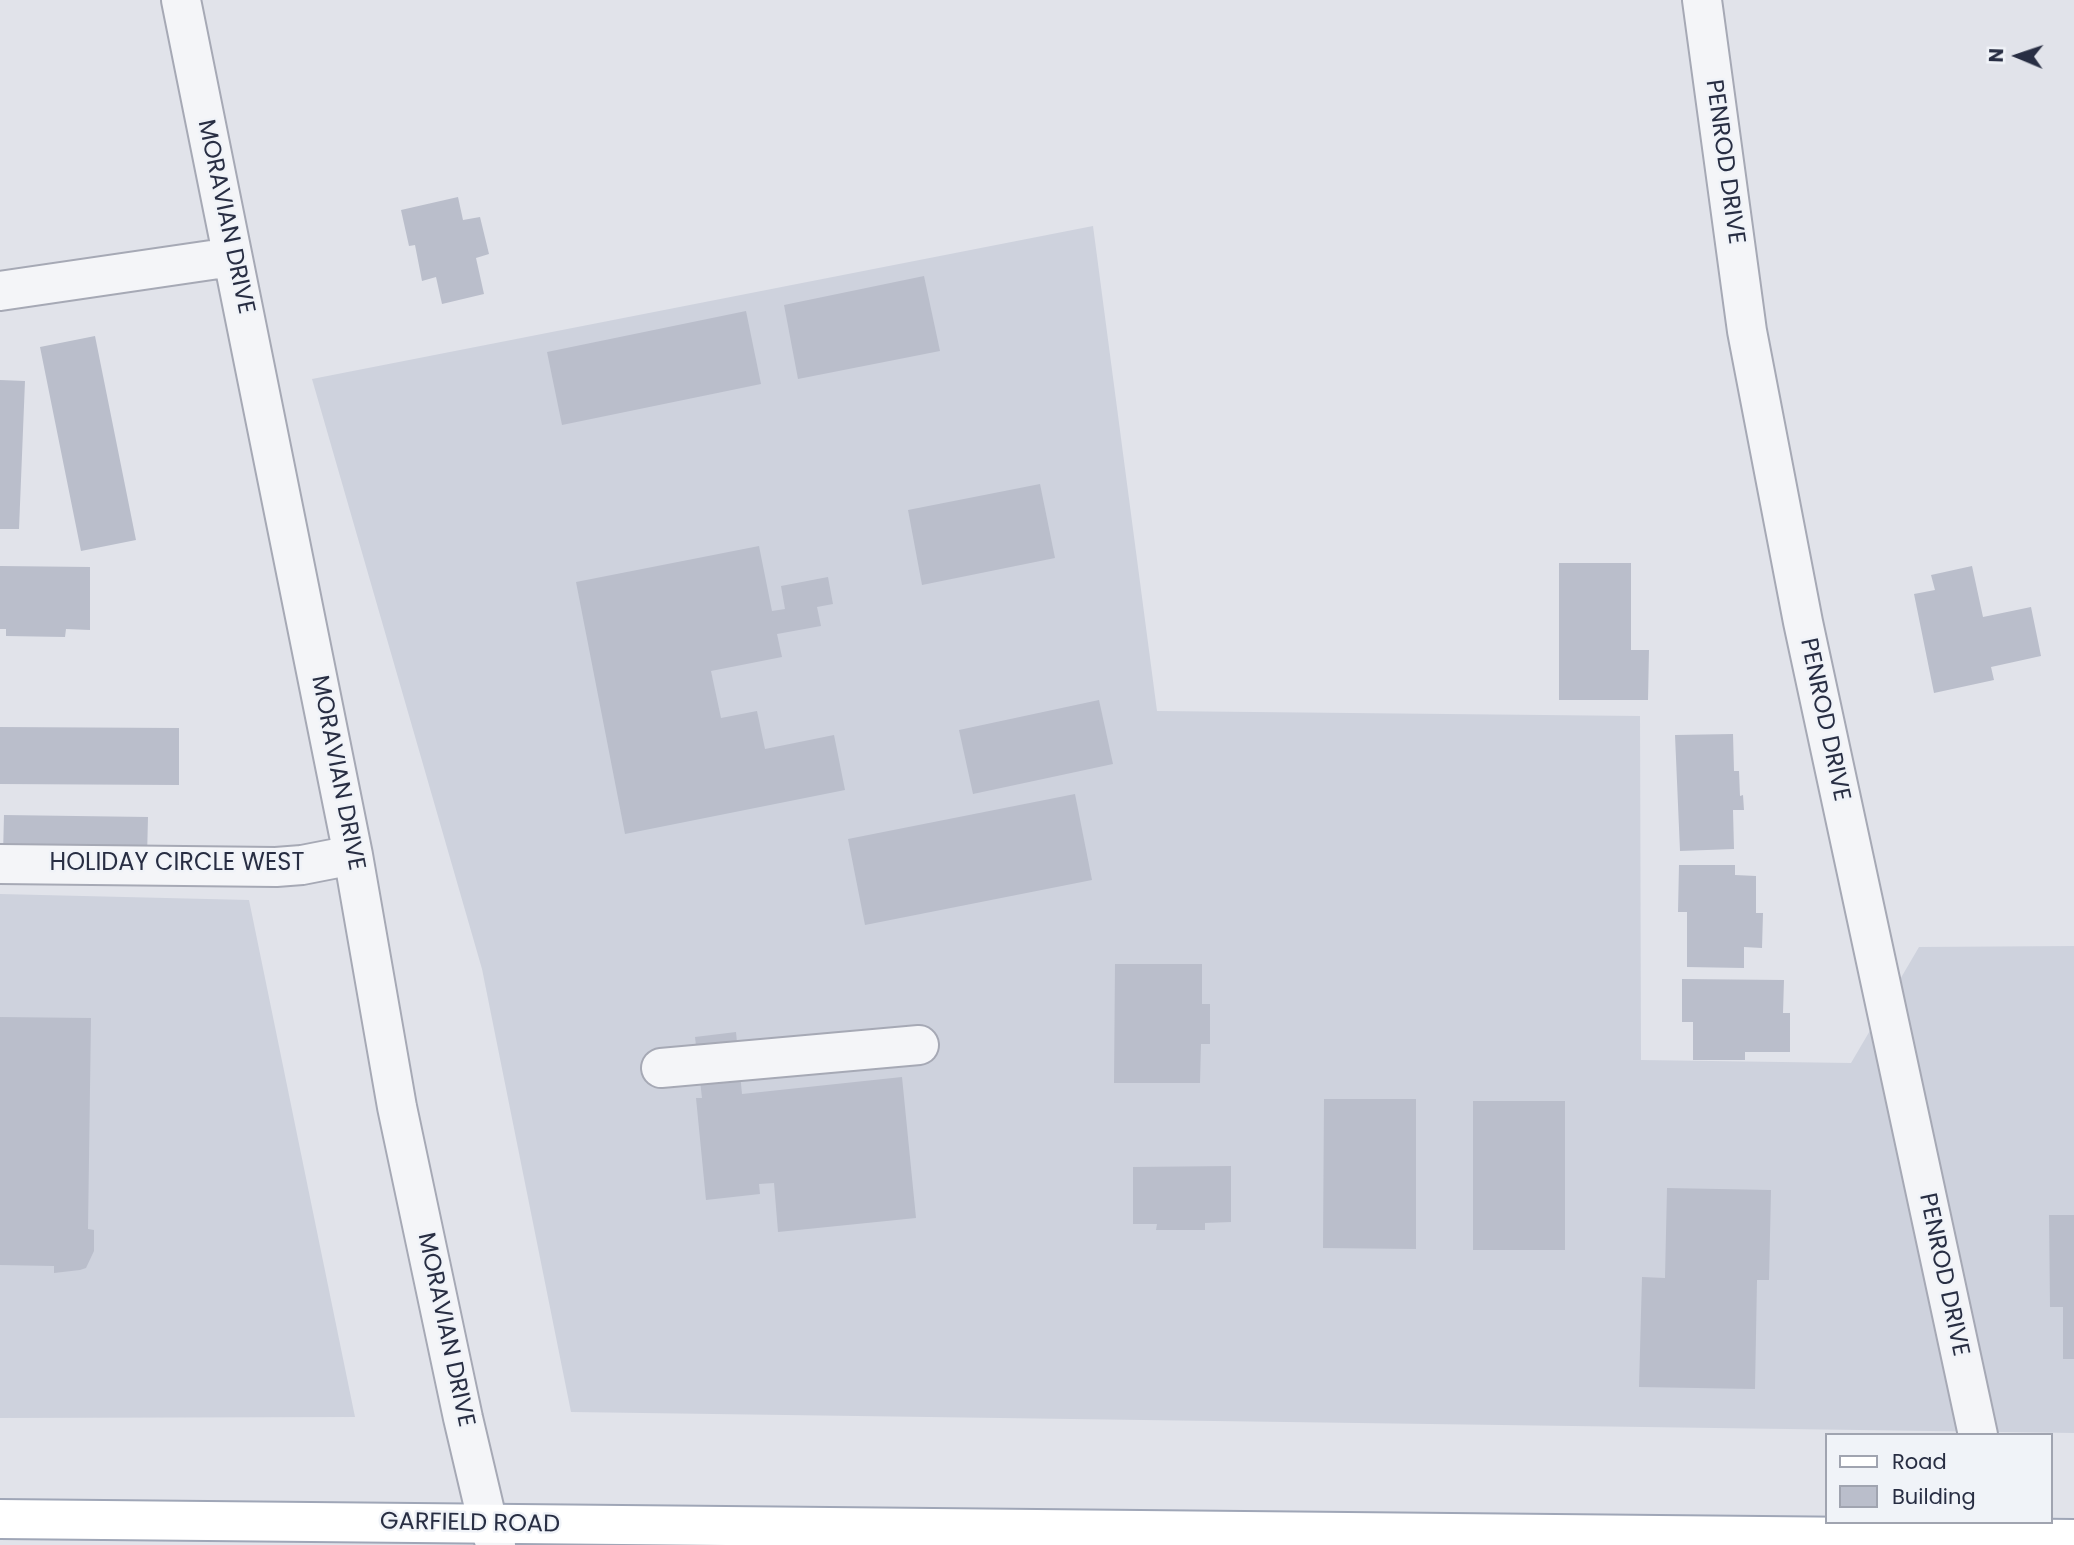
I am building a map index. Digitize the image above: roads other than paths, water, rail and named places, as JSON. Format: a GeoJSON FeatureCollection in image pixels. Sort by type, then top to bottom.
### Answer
{"type":"FeatureCollection","features":[{"type":"Feature","properties":{"kind":"main road","name":"GARFIELD ROAD"},"geometry":{"type":"LineString","coordinates":[[0,1519],[492,1534],[1987,1530],[2074,1539]]}},
{"type":"Feature","properties":{"kind":"street","name":"MORAVIAN DRIVE"},"geometry":{"type":"LineString","coordinates":[[181,0],[353,855],[397,1107],[460,1404],[492,1534]]}},
{"type":"Feature","properties":{"kind":"street","name":"PENROD DRIVE"},"geometry":{"type":"LineString","coordinates":[[1702,0],[1747,331],[1800,608],[1978,1433]]}},
{"type":"Feature","properties":{"kind":"street"},"geometry":{"type":"LineString","coordinates":[[0,291],[232,257]]}},
{"type":"Feature","properties":{"kind":"street","name":"HOLIDAY CIRCLE WEST"},"geometry":{"type":"LineString","coordinates":[[0,864],[276,867],[353,855]]}},
{"type":"Feature","properties":{"kind":"street"},"geometry":{"type":"LineString","coordinates":[[661,1068],[919,1045]]}}]}
